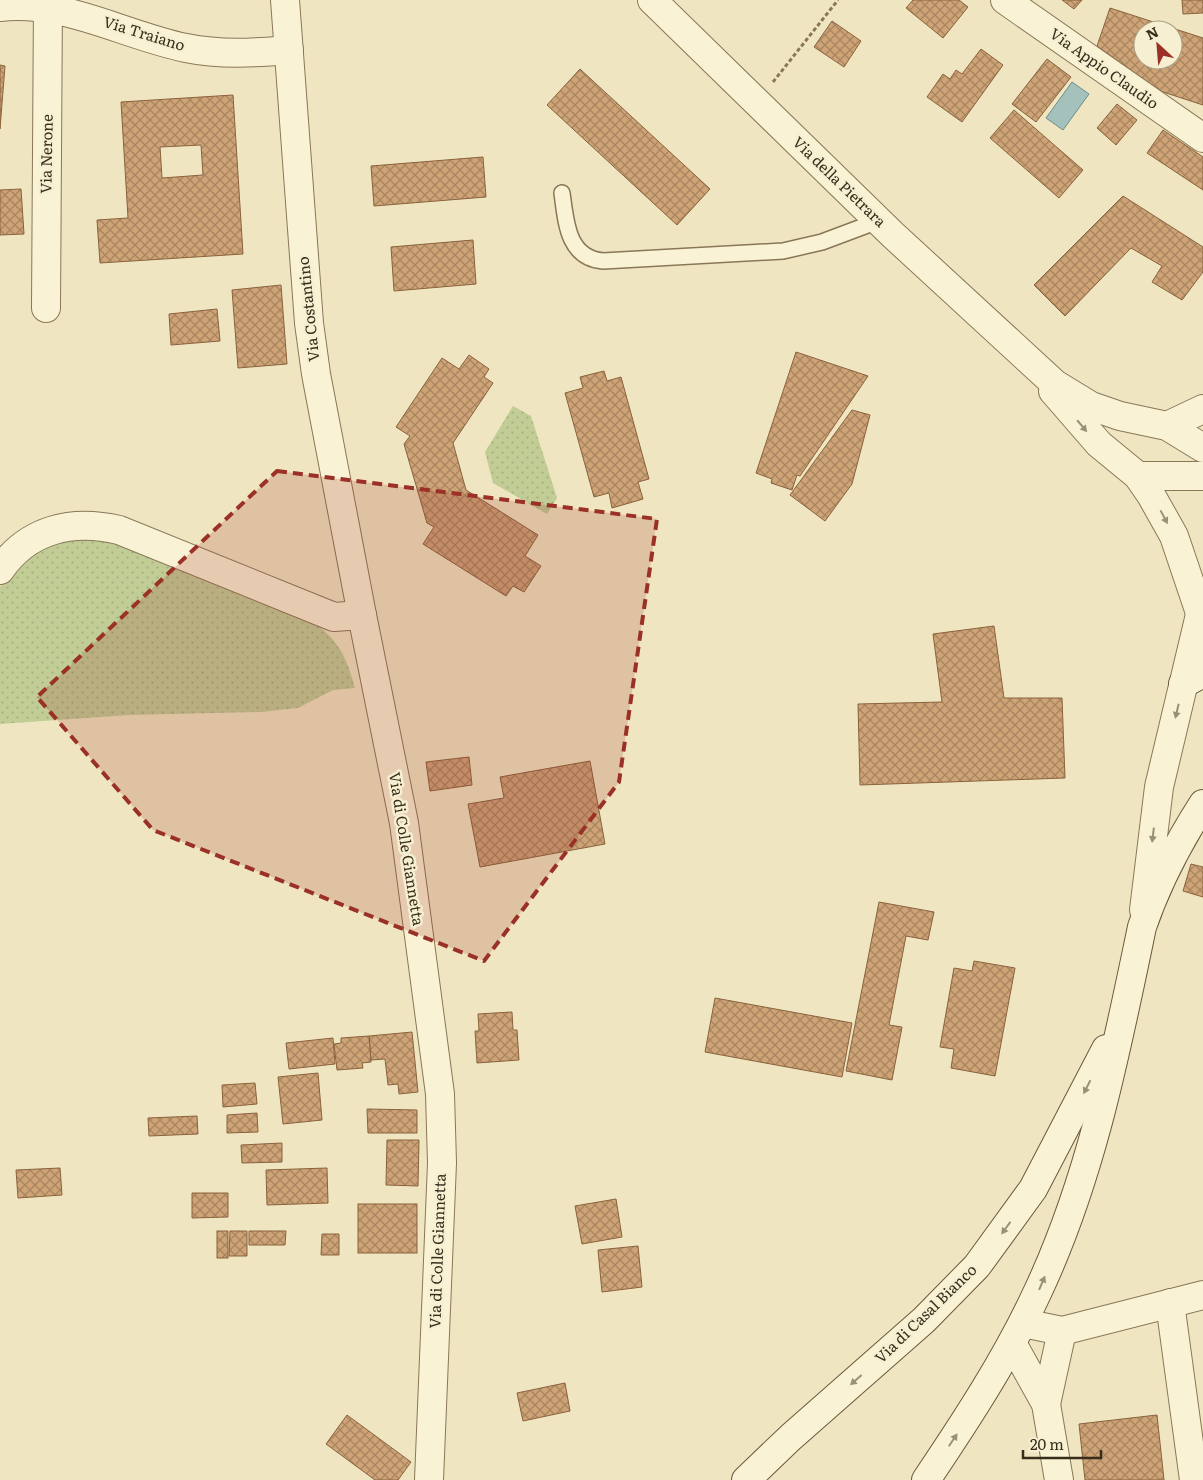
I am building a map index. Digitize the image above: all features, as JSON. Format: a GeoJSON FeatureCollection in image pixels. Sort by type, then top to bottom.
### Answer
{"type":"FeatureCollection","features":[{"type":"Feature","properties":{"kind":"street","name":"Via Costantino"},"geometry":{"type":"LineString","coordinates":[[285,0],[309,323],[316,374],[362,615]]}},
{"type":"Feature","properties":{"kind":"street","name":"Via della Pietrara"},"geometry":{"type":"LineString","coordinates":[[652,0],[878,221],[1029,361]]}},
{"type":"Feature","properties":{"kind":"street","name":"Via Appio Claudio"},"geometry":{"type":"LineString","coordinates":[[1004,0],[1203,138]]}},
{"type":"Feature","properties":{"kind":"street","name":"Via Traiano"},"geometry":{"type":"LineString","coordinates":[[0,7],[48,3],[185,48],[234,53],[289,50]]}},
{"type":"Feature","properties":{"kind":"street","name":"Via Nerone"},"geometry":{"type":"LineString","coordinates":[[46,308],[48,3]]}},
{"type":"Feature","properties":{"kind":"street"},"geometry":{"type":"LineString","coordinates":[[1029,361],[1055,384],[1082,402],[1110,413],[1167,426],[1203,448]]}},
{"type":"Feature","properties":{"kind":"street"},"geometry":{"type":"LineString","coordinates":[[1029,361],[1092,437],[1138,476],[1174,536],[1201,608],[1193,679],[1159,787],[1142,927]]}},
{"type":"Feature","properties":{"kind":"street"},"geometry":{"type":"LineString","coordinates":[[1167,426],[1203,409]]}},
{"type":"Feature","properties":{"kind":"street"},"geometry":{"type":"LineString","coordinates":[[1138,476],[1203,476]]}},
{"type":"Feature","properties":{"kind":"street"},"geometry":{"type":"LineString","coordinates":[[0,570],[23,545],[42,533],[66,526],[94,526],[119,530],[334,617],[362,615]]}},
{"type":"Feature","properties":{"kind":"street","name":"Via di Colle Giannetta"},"geometry":{"type":"LineString","coordinates":[[362,615],[404,823],[440,1094],[442,1163],[429,1480]]}},
{"type":"Feature","properties":{"kind":"street","name":"Via di Casal Bianco"},"geometry":{"type":"LineString","coordinates":[[926,1480],[979,1401],[1039,1290],[1070,1213],[1100,1121],[1142,927],[1165,870],[1203,804]]}},
{"type":"Feature","properties":{"kind":"street","name":"Via di Casal Bianco"},"geometry":{"type":"LineString","coordinates":[[746,1480],[791,1437],[924,1320],[982,1260],[1033,1189],[1125,1012]]}},
{"type":"Feature","properties":{"kind":"street"},"geometry":{"type":"LineString","coordinates":[[1059,1480],[1046,1404],[1017,1333],[1062,1331],[1203,1295]]}},
{"type":"Feature","properties":{"kind":"street"},"geometry":{"type":"LineString","coordinates":[[1170,1303],[1194,1480]]}},
{"type":"Feature","properties":{"kind":"street"},"geometry":{"type":"LineString","coordinates":[[1046,1404],[1062,1331]]}},
{"type":"Feature","properties":{"kind":"lane"},"geometry":{"type":"LineString","coordinates":[[562,193],[566,228],[574,244],[586,256],[602,261],[783,251],[822,242],[878,221]]}},
{"type":"Feature","properties":{"kind":"path"},"geometry":{"type":"LineString","coordinates":[[757,102],[838,0]]}},
{"type":"Feature","properties":{"kind":"highlighted area"},"geometry":{"type":"Polygon","coordinates":[[[277,471],[657,519],[619,782],[484,961],[153,830],[37,697],[277,471]]]}},
{"type":"Feature","properties":{"kind":"green space"},"geometry":{"type":"Polygon","coordinates":[[[513,406],[531,416],[557,498],[547,514],[493,483],[485,452],[513,406]]]}},
{"type":"Feature","properties":{"kind":"green space"},"geometry":{"type":"Polygon","coordinates":[[[92,534],[320,627],[339,647],[355,688],[333,690],[298,708],[261,712],[129,715],[0,724],[0,587],[8,573],[25,552],[92,534]]]}},
{"type":"Feature","properties":{"kind":"water"},"geometry":{"type":"Polygon","coordinates":[[[1072,82],[1089,94],[1063,130],[1046,118],[1072,82]]]}},
{"type":"Feature","properties":{"kind":"building"},"geometry":{"type":"Polygon","coordinates":[[[913,0],[959,0],[968,7],[943,38],[906,8],[913,0]]]}},
{"type":"Feature","properties":{"kind":"building"},"geometry":{"type":"Polygon","coordinates":[[[1062,0],[1082,0],[1074,9],[1062,0]]]}},
{"type":"Feature","properties":{"kind":"building"},"geometry":{"type":"Polygon","coordinates":[[[1182,0],[1203,0],[1203,13],[1183,14],[1182,0]]]}},
{"type":"Feature","properties":{"kind":"building"},"geometry":{"type":"Polygon","coordinates":[[[1110,8],[1147,20],[1133,20],[1133,70],[1183,70],[1183,32],[1203,38],[1203,105],[1160,91],[1097,46],[1110,8]]]}},
{"type":"Feature","properties":{"kind":"building"},"geometry":{"type":"Polygon","coordinates":[[[832,21],[861,41],[844,67],[814,47],[832,21]]]}},
{"type":"Feature","properties":{"kind":"building"},"geometry":{"type":"Polygon","coordinates":[[[981,49],[1003,65],[962,122],[927,97],[943,74],[950,79],[956,70],[962,74],[981,49]]]}},
{"type":"Feature","properties":{"kind":"building"},"geometry":{"type":"Polygon","coordinates":[[[1047,59],[1071,77],[1036,122],[1012,104],[1047,59]]]}},
{"type":"Feature","properties":{"kind":"building"},"geometry":{"type":"Polygon","coordinates":[[[0,65],[5,66],[0,129],[0,65]]]}},
{"type":"Feature","properties":{"kind":"building"},"geometry":{"type":"Polygon","coordinates":[[[580,69],[710,189],[677,225],[547,105],[580,69]]]}},
{"type":"Feature","properties":{"kind":"building"},"geometry":{"type":"Polygon","coordinates":[[[233,95],[243,254],[100,263],[97,220],[128,218],[121,102],[233,95]],[[201,145],[160,147],[162,178],[203,175],[201,145]]]}},
{"type":"Feature","properties":{"kind":"building"},"geometry":{"type":"Polygon","coordinates":[[[1117,104],[1137,120],[1116,145],[1097,128],[1117,104]]]}},
{"type":"Feature","properties":{"kind":"building"},"geometry":{"type":"Polygon","coordinates":[[[1014,110],[1083,170],[1059,198],[990,138],[1014,110]]]}},
{"type":"Feature","properties":{"kind":"building"},"geometry":{"type":"Polygon","coordinates":[[[1163,130],[1203,157],[1203,190],[1147,153],[1163,130]]]}},
{"type":"Feature","properties":{"kind":"building"},"geometry":{"type":"Polygon","coordinates":[[[483,157],[486,197],[374,206],[371,166],[483,157]]]}},
{"type":"Feature","properties":{"kind":"building"},"geometry":{"type":"Polygon","coordinates":[[[21,189],[24,234],[0,235],[0,190],[21,189]]]}},
{"type":"Feature","properties":{"kind":"building"},"geometry":{"type":"Polygon","coordinates":[[[1123,196],[1203,247],[1203,272],[1182,300],[1152,282],[1162,266],[1131,248],[1065,316],[1034,285],[1123,196]]]}},
{"type":"Feature","properties":{"kind":"building"},"geometry":{"type":"Polygon","coordinates":[[[473,240],[476,284],[394,291],[391,247],[473,240]]]}},
{"type":"Feature","properties":{"kind":"building"},"geometry":{"type":"Polygon","coordinates":[[[281,285],[287,364],[238,368],[232,290],[281,285]]]}},
{"type":"Feature","properties":{"kind":"building"},"geometry":{"type":"Polygon","coordinates":[[[217,309],[220,341],[171,345],[169,314],[217,309]]]}},
{"type":"Feature","properties":{"kind":"building"},"geometry":{"type":"Polygon","coordinates":[[[796,352],[868,376],[800,476],[797,475],[792,490],[771,483],[772,479],[756,473],[796,352]]]}},
{"type":"Feature","properties":{"kind":"building"},"geometry":{"type":"Polygon","coordinates":[[[469,355],[489,369],[484,377],[493,383],[453,443],[466,490],[538,535],[525,556],[541,566],[524,592],[513,586],[506,596],[423,544],[434,527],[427,523],[404,444],[410,436],[396,427],[442,358],[459,369],[469,355]]]}},
{"type":"Feature","properties":{"kind":"building"},"geometry":{"type":"Polygon","coordinates":[[[604,371],[607,381],[621,377],[649,479],[638,482],[643,499],[612,508],[609,493],[594,497],[565,393],[583,388],[580,377],[604,371]]]}},
{"type":"Feature","properties":{"kind":"building"},"geometry":{"type":"Polygon","coordinates":[[[852,410],[870,415],[852,484],[825,521],[790,495],[852,410]]]}},
{"type":"Feature","properties":{"kind":"building"},"geometry":{"type":"Polygon","coordinates":[[[994,626],[1004,698],[1062,698],[1065,778],[860,785],[858,704],[942,702],[933,634],[994,626]]]}},
{"type":"Feature","properties":{"kind":"building"},"geometry":{"type":"Polygon","coordinates":[[[469,757],[472,785],[430,791],[426,762],[469,757]]]}},
{"type":"Feature","properties":{"kind":"building"},"geometry":{"type":"Polygon","coordinates":[[[590,761],[605,844],[480,867],[468,804],[504,798],[500,777],[590,761]]]}},
{"type":"Feature","properties":{"kind":"building"},"geometry":{"type":"Polygon","coordinates":[[[1191,864],[1203,867],[1203,897],[1183,891],[1191,864]]]}},
{"type":"Feature","properties":{"kind":"building"},"geometry":{"type":"Polygon","coordinates":[[[879,902],[934,912],[928,940],[906,936],[889,1025],[902,1027],[892,1080],[846,1071],[879,902]]]}},
{"type":"Feature","properties":{"kind":"building"},"geometry":{"type":"Polygon","coordinates":[[[974,961],[1015,968],[995,1076],[951,1068],[954,1049],[940,1047],[954,968],[972,971],[974,961]]]}},
{"type":"Feature","properties":{"kind":"building"},"geometry":{"type":"Polygon","coordinates":[[[715,998],[852,1023],[842,1077],[705,1052],[715,998]]]}},
{"type":"Feature","properties":{"kind":"building"},"geometry":{"type":"Polygon","coordinates":[[[512,1012],[513,1030],[517,1030],[519,1060],[477,1063],[475,1031],[479,1031],[478,1014],[512,1012]]]}},
{"type":"Feature","properties":{"kind":"building"},"geometry":{"type":"Polygon","coordinates":[[[412,1032],[418,1092],[399,1094],[398,1084],[388,1085],[385,1059],[371,1060],[369,1036],[412,1032]]]}},
{"type":"Feature","properties":{"kind":"building"},"geometry":{"type":"Polygon","coordinates":[[[369,1036],[371,1062],[362,1063],[363,1068],[337,1070],[334,1044],[341,1043],[341,1038],[369,1036]]]}},
{"type":"Feature","properties":{"kind":"building"},"geometry":{"type":"Polygon","coordinates":[[[333,1038],[335,1064],[289,1069],[286,1043],[333,1038]]]}},
{"type":"Feature","properties":{"kind":"building"},"geometry":{"type":"Polygon","coordinates":[[[318,1073],[322,1120],[283,1124],[278,1077],[318,1073]]]}},
{"type":"Feature","properties":{"kind":"building"},"geometry":{"type":"Polygon","coordinates":[[[255,1083],[257,1104],[223,1107],[222,1085],[255,1083]]]}},
{"type":"Feature","properties":{"kind":"building"},"geometry":{"type":"Polygon","coordinates":[[[367,1109],[417,1110],[417,1133],[368,1133],[367,1109]]]}},
{"type":"Feature","properties":{"kind":"building"},"geometry":{"type":"Polygon","coordinates":[[[257,1113],[258,1132],[227,1133],[227,1115],[257,1113]]]}},
{"type":"Feature","properties":{"kind":"building"},"geometry":{"type":"Polygon","coordinates":[[[197,1116],[198,1134],[149,1136],[148,1118],[197,1116]]]}},
{"type":"Feature","properties":{"kind":"building"},"geometry":{"type":"Polygon","coordinates":[[[387,1140],[419,1140],[418,1186],[386,1185],[387,1140]]]}},
{"type":"Feature","properties":{"kind":"building"},"geometry":{"type":"Polygon","coordinates":[[[282,1143],[282,1162],[242,1163],[241,1145],[282,1143]]]}},
{"type":"Feature","properties":{"kind":"building"},"geometry":{"type":"Polygon","coordinates":[[[60,1168],[62,1195],[18,1198],[16,1170],[60,1168]]]}},
{"type":"Feature","properties":{"kind":"building"},"geometry":{"type":"Polygon","coordinates":[[[327,1168],[328,1203],[267,1205],[266,1170],[327,1168]]]}},
{"type":"Feature","properties":{"kind":"building"},"geometry":{"type":"Polygon","coordinates":[[[192,1193],[228,1193],[228,1217],[192,1218],[192,1193]]]}},
{"type":"Feature","properties":{"kind":"building"},"geometry":{"type":"Polygon","coordinates":[[[616,1199],[622,1237],[582,1244],[575,1206],[616,1199]]]}},
{"type":"Feature","properties":{"kind":"building"},"geometry":{"type":"Polygon","coordinates":[[[358,1204],[417,1204],[417,1253],[358,1253],[358,1204]]]}},
{"type":"Feature","properties":{"kind":"building"},"geometry":{"type":"Polygon","coordinates":[[[217,1231],[228,1231],[228,1258],[217,1258],[217,1231]]]}},
{"type":"Feature","properties":{"kind":"building"},"geometry":{"type":"Polygon","coordinates":[[[230,1231],[247,1231],[247,1256],[229,1256],[230,1231]]]}},
{"type":"Feature","properties":{"kind":"building"},"geometry":{"type":"Polygon","coordinates":[[[249,1231],[286,1231],[285,1245],[249,1245],[249,1231]]]}},
{"type":"Feature","properties":{"kind":"building"},"geometry":{"type":"Polygon","coordinates":[[[322,1234],[339,1234],[339,1255],[321,1255],[322,1234]]]}},
{"type":"Feature","properties":{"kind":"building"},"geometry":{"type":"Polygon","coordinates":[[[638,1246],[642,1287],[602,1292],[598,1250],[638,1246]]]}},
{"type":"Feature","properties":{"kind":"building"},"geometry":{"type":"Polygon","coordinates":[[[565,1383],[570,1411],[523,1421],[517,1393],[565,1383]]]}},
{"type":"Feature","properties":{"kind":"building"},"geometry":{"type":"Polygon","coordinates":[[[347,1415],[411,1462],[398,1480],[375,1480],[326,1444],[347,1415]]]}},
{"type":"Feature","properties":{"kind":"building"},"geometry":{"type":"Polygon","coordinates":[[[1157,1415],[1164,1480],[1085,1480],[1079,1424],[1157,1415]]]}}]}
